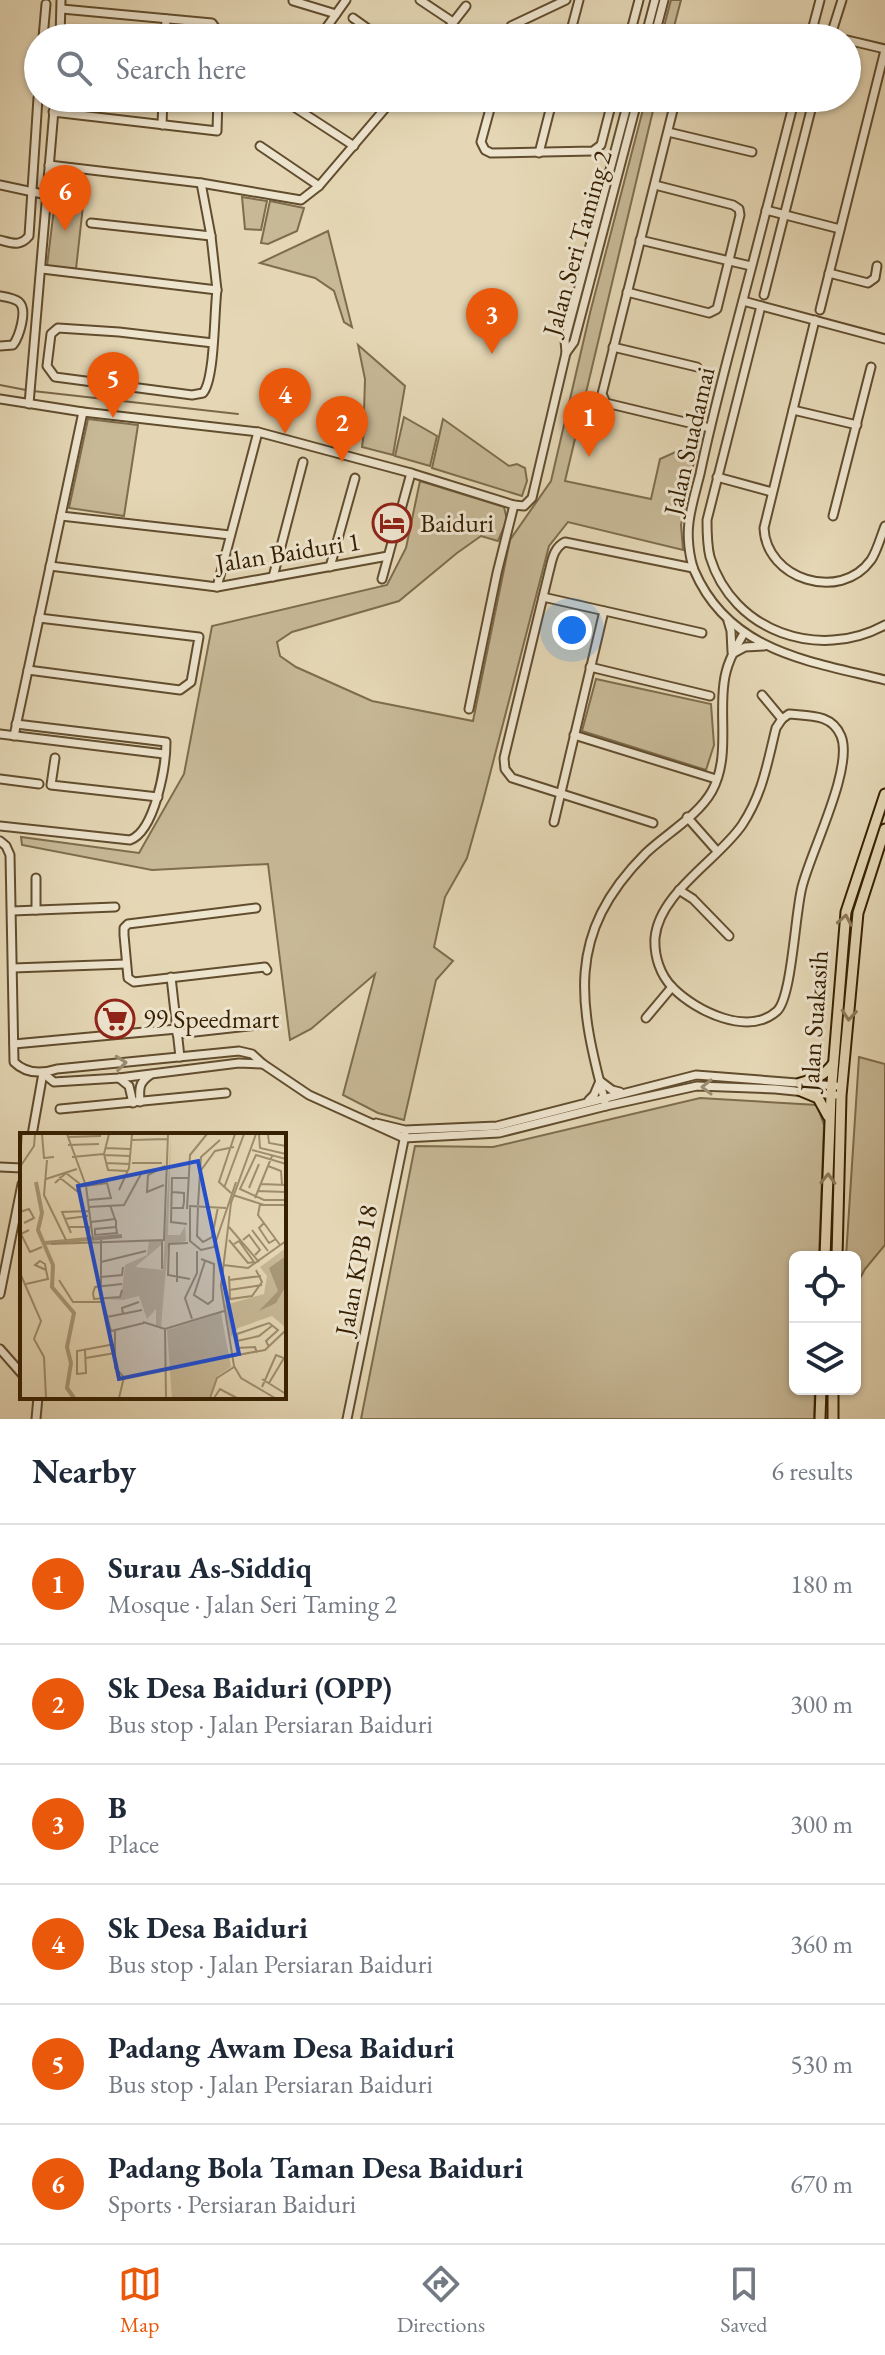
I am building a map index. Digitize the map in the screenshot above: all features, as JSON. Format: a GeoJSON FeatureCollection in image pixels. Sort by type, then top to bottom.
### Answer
{"type":"FeatureCollection","features":[{"type":"Feature","properties":{"kind":"main road","name":"Jalan Suakasih"},"geometry":{"type":"LineString","coordinates":[[837,1251],[836,1091],[833,1064],[841,948],[846,912],[885,794]]}},
{"type":"Feature","properties":{"kind":"main road","name":"Jalan Suakasih"},"geometry":{"type":"LineString","coordinates":[[825,1251],[830,1119],[858,913],[885,829]]}},
{"type":"Feature","properties":{"kind":"main road"},"geometry":{"type":"LineString","coordinates":[[800,1087],[826,1074],[833,1064]]}},
{"type":"Feature","properties":{"kind":"main road"},"geometry":{"type":"LineString","coordinates":[[800,1087],[818,1098],[830,1119]]}},
{"type":"Feature","properties":{"kind":"main road"},"geometry":{"type":"LineString","coordinates":[[820,1419],[821,1395]]}},
{"type":"Feature","properties":{"kind":"main road"},"geometry":{"type":"LineString","coordinates":[[833,1395],[833,1419]]}},
{"type":"Feature","properties":{"kind":"street"},"geometry":{"type":"LineString","coordinates":[[61,0],[61,24]]}},
{"type":"Feature","properties":{"kind":"street"},"geometry":{"type":"LineString","coordinates":[[329,24],[346,0]]}},
{"type":"Feature","properties":{"kind":"street"},"geometry":{"type":"LineString","coordinates":[[420,0],[453,22],[466,6]]}},
{"type":"Feature","properties":{"kind":"street"},"geometry":{"type":"LineString","coordinates":[[515,24],[566,0]]}},
{"type":"Feature","properties":{"kind":"street"},"geometry":{"type":"LineString","coordinates":[[573,24],[579,0]]}},
{"type":"Feature","properties":{"kind":"street"},"geometry":{"type":"LineString","coordinates":[[633,24],[639,0]]}},
{"type":"Feature","properties":{"kind":"street"},"geometry":{"type":"LineString","coordinates":[[649,24],[655,0]]}},
{"type":"Feature","properties":{"kind":"street"},"geometry":{"type":"LineString","coordinates":[[658,24],[664,0]]}},
{"type":"Feature","properties":{"kind":"street"},"geometry":{"type":"LineString","coordinates":[[813,24],[820,0]]}},
{"type":"Feature","properties":{"kind":"street"},"geometry":{"type":"LineString","coordinates":[[834,24],[842,0]]}},
{"type":"Feature","properties":{"kind":"street"},"geometry":{"type":"LineString","coordinates":[[293,1],[336,14]]}},
{"type":"Feature","properties":{"kind":"street"},"geometry":{"type":"LineString","coordinates":[[44,24],[46,4]]}},
{"type":"Feature","properties":{"kind":"street"},"geometry":{"type":"LineString","coordinates":[[62,9],[213,24]]}},
{"type":"Feature","properties":{"kind":"street"},"geometry":{"type":"LineString","coordinates":[[353,18],[361,24]]}},
{"type":"Feature","properties":{"kind":"street"},"geometry":{"type":"LineString","coordinates":[[166,19],[166,24]]}},
{"type":"Feature","properties":{"kind":"street"},"geometry":{"type":"LineString","coordinates":[[820,310],[885,50],[861,44]]}},
{"type":"Feature","properties":{"kind":"street"},"geometry":{"type":"LineString","coordinates":[[875,89],[885,91]]}},
{"type":"Feature","properties":{"kind":"street"},"geometry":{"type":"LineString","coordinates":[[0,240],[17,244],[29,236],[37,112]]}},
{"type":"Feature","properties":{"kind":"street"},"geometry":{"type":"LineString","coordinates":[[29,404],[53,112],[217,131],[218,112]]}},
{"type":"Feature","properties":{"kind":"street"},"geometry":{"type":"LineString","coordinates":[[162,112],[162,125]]}},
{"type":"Feature","properties":{"kind":"street"},"geometry":{"type":"LineString","coordinates":[[302,112],[354,146]]}},
{"type":"Feature","properties":{"kind":"street"},"geometry":{"type":"LineString","coordinates":[[49,165],[201,183],[301,200],[319,186],[383,112]]}},
{"type":"Feature","properties":{"kind":"street"},"geometry":{"type":"LineString","coordinates":[[489,112],[481,142],[485,150],[491,153],[593,151],[601,145],[609,112]]}},
{"type":"Feature","properties":{"kind":"street"},"geometry":{"type":"LineString","coordinates":[[539,153],[549,112]]}},
{"type":"Feature","properties":{"kind":"street","name":"Jalan Seri Taming 2"},"geometry":{"type":"LineString","coordinates":[[514,505],[524,506],[532,498],[566,353],[565,340],[625,112]]}},
{"type":"Feature","properties":{"kind":"street","name":"Jalan Seri Taming 2"},"geometry":{"type":"LineString","coordinates":[[566,353],[574,342],[634,112]]}},
{"type":"Feature","properties":{"kind":"street"},"geometry":{"type":"LineString","coordinates":[[673,112],[602,394],[606,403],[710,428]]}},
{"type":"Feature","properties":{"kind":"street","name":"Jalan Suadamai"},"geometry":{"type":"LineString","coordinates":[[791,112],[710,428],[689,524],[689,546],[693,568],[706,591],[744,633],[765,646],[796,657],[885,680]]}},
{"type":"Feature","properties":{"kind":"street"},"geometry":{"type":"LineString","coordinates":[[764,295],[810,112]]}},
{"type":"Feature","properties":{"kind":"street"},"geometry":{"type":"LineString","coordinates":[[668,132],[752,152]]}},
{"type":"Feature","properties":{"kind":"street"},"geometry":{"type":"LineString","coordinates":[[260,146],[319,186]]}},
{"type":"Feature","properties":{"kind":"street"},"geometry":{"type":"LineString","coordinates":[[201,183],[217,290],[213,343],[209,387],[203,393],[192,395],[55,377],[47,366],[51,334],[58,328],[213,343]]}},
{"type":"Feature","properties":{"kind":"street"},"geometry":{"type":"LineString","coordinates":[[0,185],[47,195]]}},
{"type":"Feature","properties":{"kind":"street"},"geometry":{"type":"LineString","coordinates":[[627,292],[709,313],[717,309],[731,261],[739,209],[655,185]]}},
{"type":"Feature","properties":{"kind":"street"},"geometry":{"type":"LineString","coordinates":[[766,210],[840,229]]}},
{"type":"Feature","properties":{"kind":"street"},"geometry":{"type":"LineString","coordinates":[[91,223],[211,236]]}},
{"type":"Feature","properties":{"kind":"street"},"geometry":{"type":"LineString","coordinates":[[640,240],[751,266]]}},
{"type":"Feature","properties":{"kind":"street"},"geometry":{"type":"LineString","coordinates":[[829,273],[868,283],[875,278],[877,266]]}},
{"type":"Feature","properties":{"kind":"street"},"geometry":{"type":"LineString","coordinates":[[42,269],[217,290]]}},
{"type":"Feature","properties":{"kind":"street"},"geometry":{"type":"LineString","coordinates":[[0,296],[17,300],[23,311],[18,339],[13,345],[0,346]]}},
{"type":"Feature","properties":{"kind":"street"},"geometry":{"type":"LineString","coordinates":[[743,301],[885,339]]}},
{"type":"Feature","properties":{"kind":"street"},"geometry":{"type":"LineString","coordinates":[[761,306],[707,520],[710,556],[723,584],[752,617],[774,631],[800,639],[827,641],[867,634],[885,625]]}},
{"type":"Feature","properties":{"kind":"street"},"geometry":{"type":"LineString","coordinates":[[815,320],[764,528],[766,545],[782,567],[800,577],[818,582],[839,581],[871,560],[885,526]]}},
{"type":"Feature","properties":{"kind":"street"},"geometry":{"type":"LineString","coordinates":[[613,347],[697,367]]}},
{"type":"Feature","properties":{"kind":"street"},"geometry":{"type":"LineString","coordinates":[[833,516],[871,367]]}},
{"type":"Feature","properties":{"kind":"street"},"geometry":{"type":"LineString","coordinates":[[0,399],[258,432],[411,473],[514,505],[469,709]]}},
{"type":"Feature","properties":{"kind":"street"},"geometry":{"type":"LineString","coordinates":[[793,410],[857,425]]}},
{"type":"Feature","properties":{"kind":"street"},"geometry":{"type":"LineString","coordinates":[[14,736],[83,412]]}},
{"type":"Feature","properties":{"kind":"street"},"geometry":{"type":"LineString","coordinates":[[217,587],[258,432]]}},
{"type":"Feature","properties":{"kind":"street"},"geometry":{"type":"LineString","coordinates":[[273,577],[303,462]]}},
{"type":"Feature","properties":{"kind":"street"},"geometry":{"type":"LineString","coordinates":[[382,579],[411,473]]}},
{"type":"Feature","properties":{"kind":"street"},"geometry":{"type":"LineString","coordinates":[[717,477],[772,492]]}},
{"type":"Feature","properties":{"kind":"street"},"geometry":{"type":"LineString","coordinates":[[330,567],[355,478]]}},
{"type":"Feature","properties":{"kind":"street"},"geometry":{"type":"LineString","coordinates":[[61,516],[230,535]]}},
{"type":"Feature","properties":{"kind":"street"},"geometry":{"type":"LineString","coordinates":[[653,823],[512,778],[505,769],[504,758],[555,550],[559,545],[565,542],[693,568]]}},
{"type":"Feature","properties":{"kind":"street","name":"Jalan Baiduri 1"},"geometry":{"type":"LineString","coordinates":[[50,566],[217,587],[388,556]]}},
{"type":"Feature","properties":{"kind":"street"},"geometry":{"type":"LineString","coordinates":[[543,597],[702,633]]}},
{"type":"Feature","properties":{"kind":"street"},"geometry":{"type":"LineString","coordinates":[[554,822],[604,611]]}},
{"type":"Feature","properties":{"kind":"street"},"geometry":{"type":"LineString","coordinates":[[727,617],[732,654]]}},
{"type":"Feature","properties":{"kind":"street"},"geometry":{"type":"LineString","coordinates":[[28,670],[180,690],[191,682],[199,637],[39,618]]}},
{"type":"Feature","properties":{"kind":"street"},"geometry":{"type":"LineString","coordinates":[[606,1106],[590,1045],[584,992],[584,969],[596,925],[633,866],[700,806],[712,791],[723,748],[724,680],[732,654],[744,633]]}},
{"type":"Feature","properties":{"kind":"street"},"geometry":{"type":"LineString","coordinates":[[732,654],[745,647],[765,646]]}},
{"type":"Feature","properties":{"kind":"street"},"geometry":{"type":"LineString","coordinates":[[590,667],[710,696]]}},
{"type":"Feature","properties":{"kind":"street"},"geometry":{"type":"LineString","coordinates":[[762,695],[782,719]]}},
{"type":"Feature","properties":{"kind":"street"},"geometry":{"type":"LineString","coordinates":[[789,714],[825,718],[836,727],[844,748],[833,801],[802,887],[788,988],[784,1002],[776,1012],[765,1017],[739,1021],[724,1019],[697,1008],[672,987],[656,958],[655,938],[659,921],[679,890],[717,851],[730,841],[760,796],[776,728],[782,719],[789,714]]}},
{"type":"Feature","properties":{"kind":"street"},"geometry":{"type":"LineString","coordinates":[[0,826],[130,840],[139,836],[158,797],[166,742],[16,724]]}},
{"type":"Feature","properties":{"kind":"street"},"geometry":{"type":"LineString","coordinates":[[0,734],[164,754]]}},
{"type":"Feature","properties":{"kind":"street"},"geometry":{"type":"LineString","coordinates":[[574,735],[716,779]]}},
{"type":"Feature","properties":{"kind":"street"},"geometry":{"type":"LineString","coordinates":[[55,758],[51,785],[158,797]]}},
{"type":"Feature","properties":{"kind":"street"},"geometry":{"type":"LineString","coordinates":[[0,779],[39,784]]}},
{"type":"Feature","properties":{"kind":"street"},"geometry":{"type":"LineString","coordinates":[[687,817],[717,851]]}},
{"type":"Feature","properties":{"kind":"street"},"geometry":{"type":"LineString","coordinates":[[0,841],[10,855],[15,911],[14,1062],[24,1070],[43,1073],[57,1069],[239,1051],[252,1054],[309,1095],[385,1131],[405,1134],[499,1133],[697,1086],[800,1087]]}},
{"type":"Feature","properties":{"kind":"street"},"geometry":{"type":"LineString","coordinates":[[36,878],[36,910]]}},
{"type":"Feature","properties":{"kind":"street"},"geometry":{"type":"LineString","coordinates":[[679,890],[693,899],[729,936]]}},
{"type":"Feature","properties":{"kind":"street"},"geometry":{"type":"LineString","coordinates":[[15,911],[115,907]]}},
{"type":"Feature","properties":{"kind":"street"},"geometry":{"type":"LineString","coordinates":[[256,908],[128,924],[124,935],[128,978],[134,982],[265,967],[267,970]]}},
{"type":"Feature","properties":{"kind":"street"},"geometry":{"type":"LineString","coordinates":[[17,968],[126,964]]}},
{"type":"Feature","properties":{"kind":"street"},"geometry":{"type":"LineString","coordinates":[[171,977],[180,1057]]}},
{"type":"Feature","properties":{"kind":"street"},"geometry":{"type":"LineString","coordinates":[[646,1018],[672,987]]}},
{"type":"Feature","properties":{"kind":"street"},"geometry":{"type":"LineString","coordinates":[[14,1044],[268,1024]]}},
{"type":"Feature","properties":{"kind":"street"},"geometry":{"type":"LineString","coordinates":[[43,1073],[54,1082],[119,1078],[239,1063],[263,1064]]}},
{"type":"Feature","properties":{"kind":"street"},"geometry":{"type":"LineString","coordinates":[[32,1133],[43,1073]]}},
{"type":"Feature","properties":{"kind":"street"},"geometry":{"type":"LineString","coordinates":[[136,1102],[140,1085],[152,1074]]}},
{"type":"Feature","properties":{"kind":"street"},"geometry":{"type":"LineString","coordinates":[[405,1134],[497,1126],[696,1075],[836,1091]]}},
{"type":"Feature","properties":{"kind":"street"},"geometry":{"type":"LineString","coordinates":[[119,1078],[129,1086],[136,1102]]}},
{"type":"Feature","properties":{"kind":"street"},"geometry":{"type":"LineString","coordinates":[[600,1081],[622,1093]]}},
{"type":"Feature","properties":{"kind":"street"},"geometry":{"type":"LineString","coordinates":[[587,1102],[600,1081]]}},
{"type":"Feature","properties":{"kind":"street"},"geometry":{"type":"LineString","coordinates":[[60,1109],[226,1093]]}},
{"type":"Feature","properties":{"kind":"street","name":"Jalan KPB 18"},"geometry":{"type":"LineString","coordinates":[[347,1419],[405,1134]]}},
{"type":"Feature","properties":{"kind":"street"},"geometry":{"type":"LineString","coordinates":[[0,1167],[20,1168]]}},
{"type":"Feature","properties":{"kind":"street"},"geometry":{"type":"LineString","coordinates":[[0,1294],[20,1194]]}},
{"type":"Feature","properties":{"kind":"street"},"geometry":{"type":"LineString","coordinates":[[0,1230],[13,1230]]}},
{"type":"Feature","properties":{"kind":"street"},"geometry":{"type":"LineString","coordinates":[[0,1349],[20,1372]]}},
{"type":"Feature","properties":{"kind":"street"},"geometry":{"type":"LineString","coordinates":[[36,1419],[38,1399]]}},
{"type":"Feature","properties":{"kind":"shaded area"},"geometry":{"type":"Polygon","coordinates":[[[671,0],[681,0],[675,24],[665,24],[671,0]]]}},
{"type":"Feature","properties":{"kind":"shaded area"},"geometry":{"type":"Polygon","coordinates":[[[642,112],[653,112],[565,481],[651,499],[660,459],[698,442],[681,525],[683,550],[568,522],[549,546],[467,858],[445,897],[434,947],[453,961],[436,980],[404,1120],[378,1113],[343,1095],[375,974],[311,1029],[290,1040],[268,864],[152,870],[22,845],[21,837],[139,853],[184,774],[212,626],[387,585],[406,548],[420,481],[504,507],[507,520],[498,541],[481,536],[399,601],[292,632],[277,642],[280,656],[296,667],[372,701],[473,721],[510,540],[551,481],[590,313],[642,112]]]}},
{"type":"Feature","properties":{"kind":"shaded area"},"geometry":{"type":"Polygon","coordinates":[[[58,176],[86,179],[76,269],[47,266],[58,176]]]}},
{"type":"Feature","properties":{"kind":"shaded area"},"geometry":{"type":"Polygon","coordinates":[[[242,197],[267,201],[261,230],[245,229],[242,197]]]}},
{"type":"Feature","properties":{"kind":"shaded area"},"geometry":{"type":"Polygon","coordinates":[[[270,201],[304,208],[297,231],[268,244],[261,243],[270,201]]]}},
{"type":"Feature","properties":{"kind":"shaded area"},"geometry":{"type":"Polygon","coordinates":[[[328,231],[352,327],[344,322],[334,291],[315,278],[260,263],[328,231]]]}},
{"type":"Feature","properties":{"kind":"shaded area"},"geometry":{"type":"Polygon","coordinates":[[[358,345],[405,386],[393,455],[362,447],[364,431],[348,428],[348,413],[364,412],[365,379],[358,345]]]}},
{"type":"Feature","properties":{"kind":"shaded area"},"geometry":{"type":"Polygon","coordinates":[[[404,417],[437,436],[430,466],[395,456],[404,417]]]}},
{"type":"Feature","properties":{"kind":"shaded area"},"geometry":{"type":"Polygon","coordinates":[[[88,419],[138,425],[124,516],[69,508],[88,419]]]}},
{"type":"Feature","properties":{"kind":"shaded area"},"geometry":{"type":"Polygon","coordinates":[[[443,419],[509,466],[517,464],[525,468],[527,481],[522,496],[432,468],[443,419]]]}},
{"type":"Feature","properties":{"kind":"shaded area"},"geometry":{"type":"Polygon","coordinates":[[[596,679],[711,704],[714,745],[706,770],[582,731],[596,679]]]}},
{"type":"Feature","properties":{"kind":"shaded area"},"geometry":{"type":"Polygon","coordinates":[[[859,1057],[885,1064],[885,1245],[861,1277],[861,1251],[846,1251],[859,1057]]]}},
{"type":"Feature","properties":{"kind":"shaded area"},"geometry":{"type":"Polygon","coordinates":[[[700,1098],[817,1105],[824,1125],[819,1251],[789,1251],[789,1395],[815,1395],[814,1419],[361,1419],[415,1146],[493,1147],[700,1098]]]}},
{"type":"Feature","properties":{"kind":"waterway"},"geometry":{"type":"LineString","coordinates":[[0,385],[26,390]]}},
{"type":"Feature","properties":{"kind":"waterway"},"geometry":{"type":"LineString","coordinates":[[33,391],[238,414]]}},
{"type":"Feature","properties":{"kind":"place","name":"Padang Bola Taman Desa Baiduri"},"geometry":{"type":"Point","coordinates":[65,231]}},
{"type":"Feature","properties":{"kind":"place","name":"B"},"geometry":{"type":"Point","coordinates":[492,354]}},
{"type":"Feature","properties":{"kind":"place","name":"Padang Awam Desa Baiduri"},"geometry":{"type":"Point","coordinates":[113,418]}},
{"type":"Feature","properties":{"kind":"place","name":"Sk Desa Baiduri"},"geometry":{"type":"Point","coordinates":[285,434]}},
{"type":"Feature","properties":{"kind":"place","name":"Surau As-Siddiq"},"geometry":{"type":"Point","coordinates":[589,457]}},
{"type":"Feature","properties":{"kind":"place","name":"Sk Desa Baiduri (OPP)"},"geometry":{"type":"Point","coordinates":[342,462]}},
{"type":"Feature","properties":{"kind":"place","name":"Baiduri"},"geometry":{"type":"Point","coordinates":[392,523]}},
{"type":"Feature","properties":{"kind":"place","name":"99 Speedmart"},"geometry":{"type":"Point","coordinates":[115,1019]}}]}
